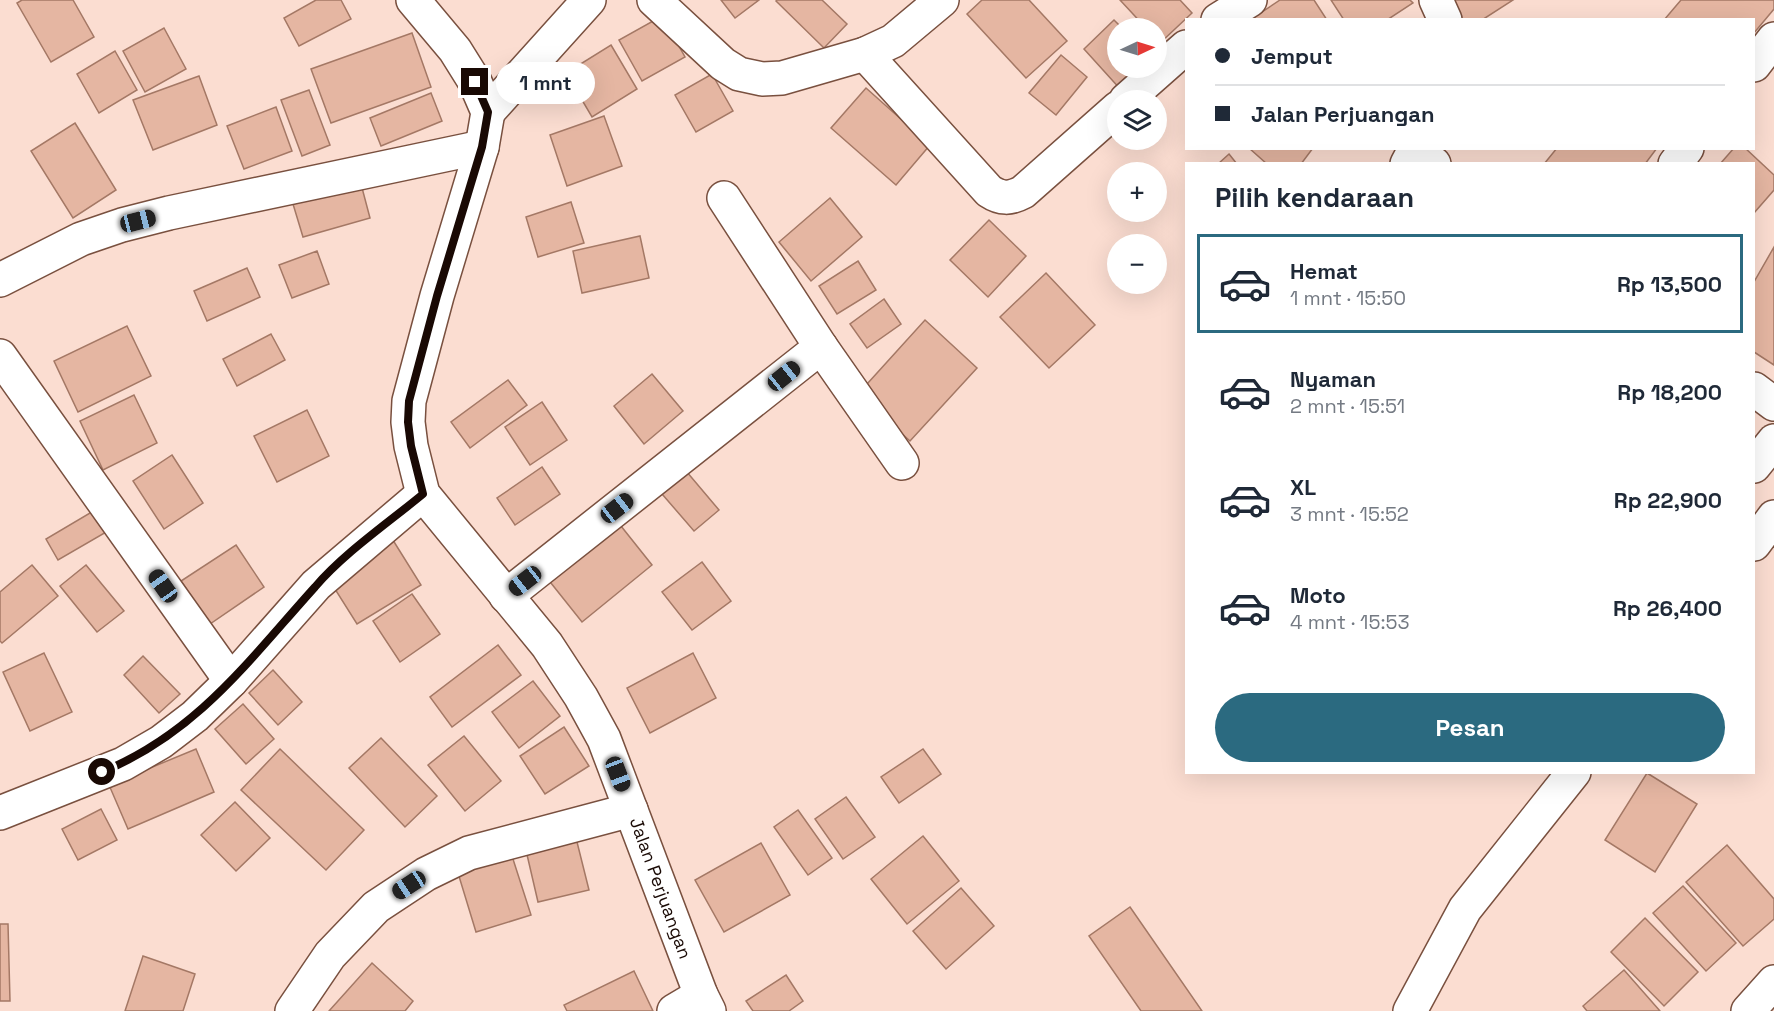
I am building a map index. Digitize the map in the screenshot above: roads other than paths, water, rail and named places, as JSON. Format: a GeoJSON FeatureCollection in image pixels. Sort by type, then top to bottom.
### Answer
{"type":"FeatureCollection","features":[{"type":"Feature","properties":{"kind":"street"},"geometry":{"type":"LineString","coordinates":[[412,0],[455,51],[475,82],[488,112],[589,0]]}},
{"type":"Feature","properties":{"kind":"street"},"geometry":{"type":"LineString","coordinates":[[654,0],[723,64],[739,74],[762,79],[782,78],[865,54],[893,41],[942,0]]}},
{"type":"Feature","properties":{"kind":"street"},"geometry":{"type":"LineString","coordinates":[[1200,0],[1215,18]]}},
{"type":"Feature","properties":{"kind":"street"},"geometry":{"type":"LineString","coordinates":[[1220,18],[1250,0]]}},
{"type":"Feature","properties":{"kind":"street"},"geometry":{"type":"LineString","coordinates":[[1436,0],[1444,18]]}},
{"type":"Feature","properties":{"kind":"street"},"geometry":{"type":"LineString","coordinates":[[1755,64],[1774,39]]}},
{"type":"Feature","properties":{"kind":"street"},"geometry":{"type":"LineString","coordinates":[[1137,90],[1185,48]]}},
{"type":"Feature","properties":{"kind":"street"},"geometry":{"type":"LineString","coordinates":[[865,54],[989,191],[1005,198],[1014,197],[1023,192],[1107,118]]}},
{"type":"Feature","properties":{"kind":"street","name":"Jalan Perjuangan"},"geometry":{"type":"LineString","coordinates":[[488,112],[482,147],[437,296],[409,401],[408,422],[411,446],[423,494],[547,645],[581,697],[604,739],[631,810],[695,1006]]}},
{"type":"Feature","properties":{"kind":"street"},"geometry":{"type":"LineString","coordinates":[[0,280],[81,239],[122,225],[482,147]]}},
{"type":"Feature","properties":{"kind":"street"},"geometry":{"type":"LineString","coordinates":[[1416,150],[1431,162]]}},
{"type":"Feature","properties":{"kind":"street"},"geometry":{"type":"LineString","coordinates":[[724,198],[821,347],[902,464]]}},
{"type":"Feature","properties":{"kind":"street"},"geometry":{"type":"LineString","coordinates":[[506,596],[821,347]]}},
{"type":"Feature","properties":{"kind":"street"},"geometry":{"type":"LineString","coordinates":[[0,356],[231,681]]}},
{"type":"Feature","properties":{"kind":"street"},"geometry":{"type":"LineString","coordinates":[[1755,390],[1774,404]]}},
{"type":"Feature","properties":{"kind":"street"},"geometry":{"type":"LineString","coordinates":[[1755,465],[1774,441]]}},
{"type":"Feature","properties":{"kind":"street"},"geometry":{"type":"LineString","coordinates":[[0,813],[123,764],[195,716],[231,681],[316,585],[423,494]]}},
{"type":"Feature","properties":{"kind":"street"},"geometry":{"type":"LineString","coordinates":[[1755,543],[1774,517]]}},
{"type":"Feature","properties":{"kind":"street"},"geometry":{"type":"LineString","coordinates":[[1410,1011],[1466,909],[1572,774]]}},
{"type":"Feature","properties":{"kind":"street"},"geometry":{"type":"LineString","coordinates":[[292,1011],[330,956],[376,907],[426,874],[469,853],[631,810]]}},
{"type":"Feature","properties":{"kind":"street"},"geometry":{"type":"LineString","coordinates":[[1748,1011],[1774,982]]}}]}
